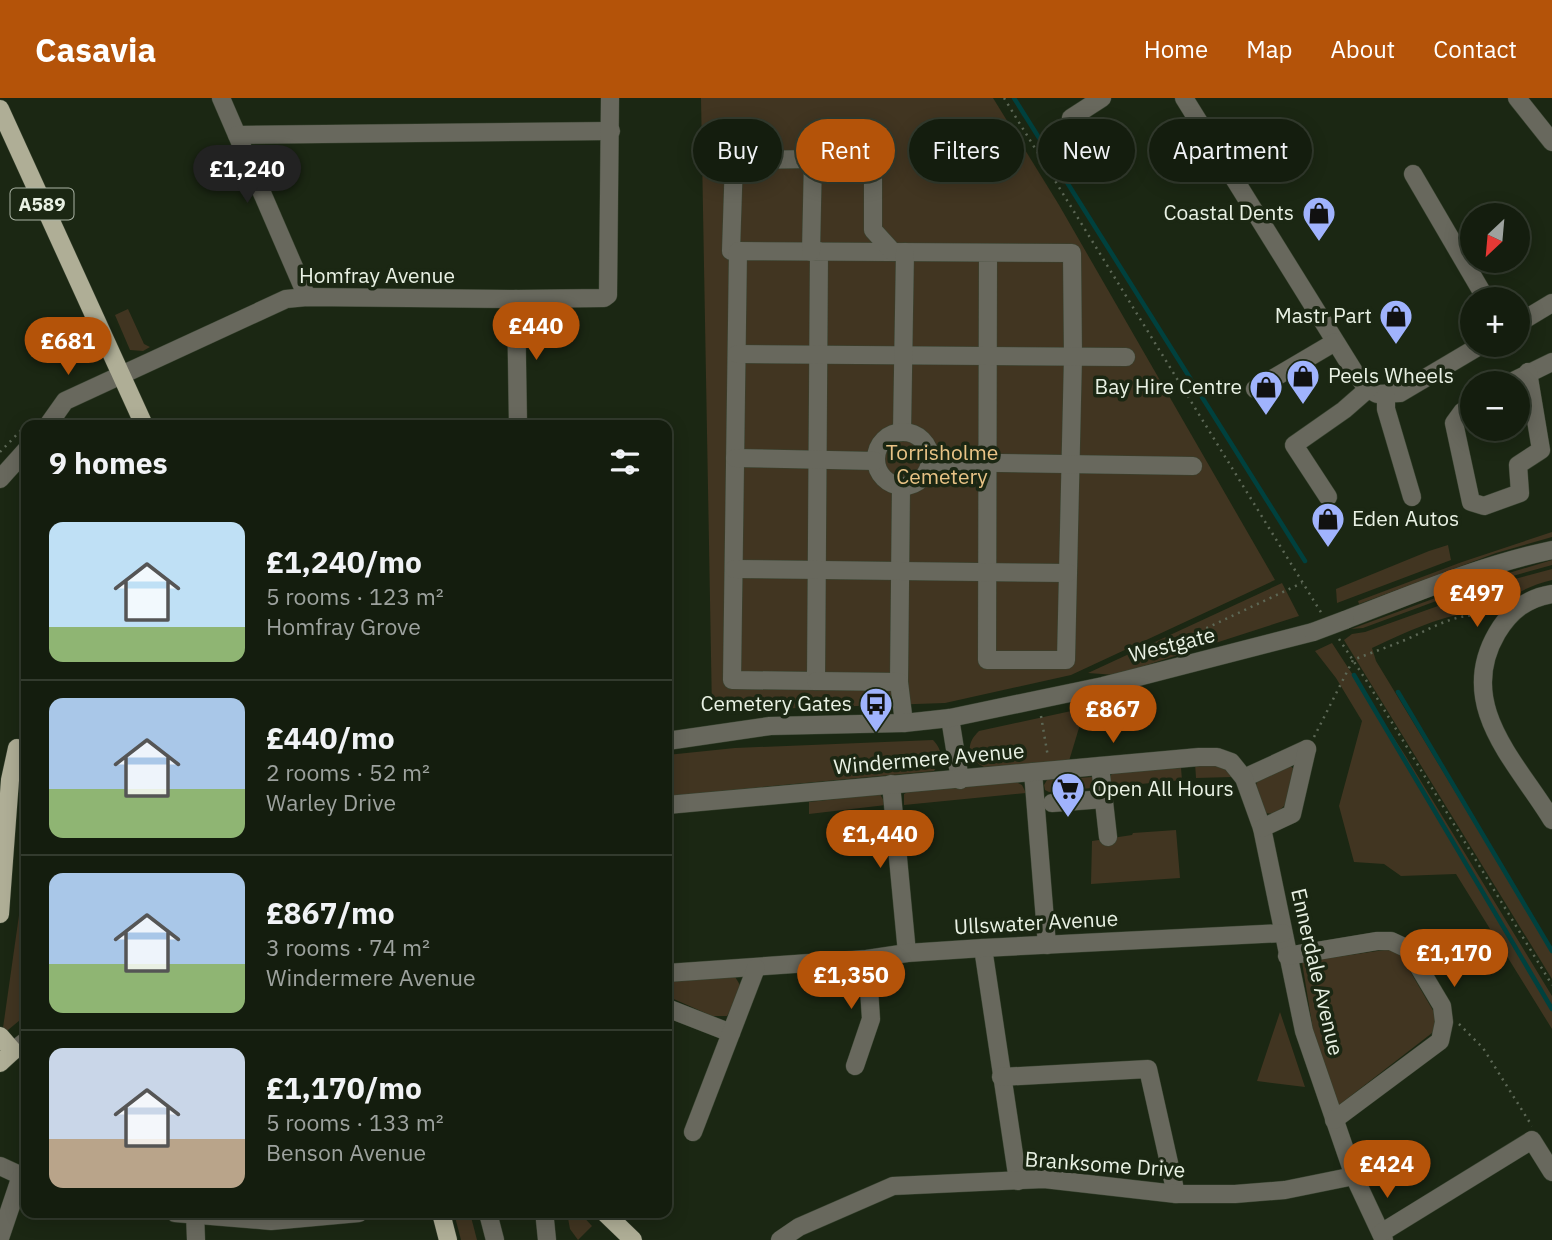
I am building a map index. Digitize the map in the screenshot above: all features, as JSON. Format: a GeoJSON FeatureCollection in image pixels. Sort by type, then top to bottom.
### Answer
{"type":"FeatureCollection","features":[{"type":"Feature","properties":{"kind":"main road","name":"A589"},"geometry":{"type":"LineString","coordinates":[[0,108],[142,420]]}},
{"type":"Feature","properties":{"kind":"main road"},"geometry":{"type":"LineString","coordinates":[[0,914],[2,836],[14,747]]}},
{"type":"Feature","properties":{"kind":"main road"},"geometry":{"type":"LineString","coordinates":[[0,1036],[13,1052]]}},
{"type":"Feature","properties":{"kind":"main road"},"geometry":{"type":"LineString","coordinates":[[443,1218],[448,1240]]}},
{"type":"Feature","properties":{"kind":"main road"},"geometry":{"type":"LineString","coordinates":[[610,1218],[633,1240]]}},
{"type":"Feature","properties":{"kind":"street"},"geometry":{"type":"LineString","coordinates":[[221,98],[307,297]]}},
{"type":"Feature","properties":{"kind":"street"},"geometry":{"type":"LineString","coordinates":[[237,135],[611,131],[610,98]]}},
{"type":"Feature","properties":{"kind":"street"},"geometry":{"type":"LineString","coordinates":[[1071,118],[1102,98]]}},
{"type":"Feature","properties":{"kind":"street"},"geometry":{"type":"LineString","coordinates":[[1184,98],[1335,342],[1368,389],[1377,394],[1400,393],[1461,357]]}},
{"type":"Feature","properties":{"kind":"street"},"geometry":{"type":"LineString","coordinates":[[1517,98],[1552,142]]}},
{"type":"Feature","properties":{"kind":"street","name":"Homfray Avenue"},"geometry":{"type":"LineString","coordinates":[[52,420],[65,401],[286,299],[516,299],[608,296],[611,131]]}},
{"type":"Feature","properties":{"kind":"street"},"geometry":{"type":"LineString","coordinates":[[796,159],[734,160],[732,251],[1072,253],[1073,357],[1066,660],[987,660],[988,253]]}},
{"type":"Feature","properties":{"kind":"street"},"geometry":{"type":"LineString","coordinates":[[1413,174],[1479,287]]}},
{"type":"Feature","properties":{"kind":"street"},"geometry":{"type":"LineString","coordinates":[[813,182],[818,355],[816,681]]}},
{"type":"Feature","properties":{"kind":"street"},"geometry":{"type":"LineString","coordinates":[[873,182],[873,230],[899,252],[903,355],[902,432]]}},
{"type":"Feature","properties":{"kind":"street"},"geometry":{"type":"LineString","coordinates":[[738,251],[732,680],[899,682]]}},
{"type":"Feature","properties":{"kind":"street"},"geometry":{"type":"LineString","coordinates":[[516,299],[518,420]]}},
{"type":"Feature","properties":{"kind":"street"},"geometry":{"type":"LineString","coordinates":[[1530,316],[1552,303]]}},
{"type":"Feature","properties":{"kind":"street"},"geometry":{"type":"LineString","coordinates":[[1255,389],[1335,342]]}},
{"type":"Feature","properties":{"kind":"street"},"geometry":{"type":"LineString","coordinates":[[737,354],[1126,357]]}},
{"type":"Feature","properties":{"kind":"street"},"geometry":{"type":"LineString","coordinates":[[1530,371],[1552,362]]}},
{"type":"Feature","properties":{"kind":"street"},"geometry":{"type":"LineString","coordinates":[[1460,414],[1454,423],[1471,502],[1484,506],[1520,493],[1518,465],[1541,450],[1530,384]]}},
{"type":"Feature","properties":{"kind":"street"},"geometry":{"type":"LineString","coordinates":[[1328,496],[1294,444],[1344,410],[1368,389]]}},
{"type":"Feature","properties":{"kind":"street"},"geometry":{"type":"LineString","coordinates":[[1386,395],[1386,409],[1412,497]]}},
{"type":"Feature","properties":{"kind":"street"},"geometry":{"type":"LineString","coordinates":[[902,432],[917,436],[927,447],[930,462],[926,474],[914,484],[901,486],[886,481],[877,471],[875,461],[879,445],[888,436],[902,432]]}},
{"type":"Feature","properties":{"kind":"street"},"geometry":{"type":"LineString","coordinates":[[0,479],[21,456]]}},
{"type":"Feature","properties":{"kind":"street"},"geometry":{"type":"LineString","coordinates":[[735,458],[875,461]]}},
{"type":"Feature","properties":{"kind":"street"},"geometry":{"type":"LineString","coordinates":[[930,462],[1193,466]]}},
{"type":"Feature","properties":{"kind":"street"},"geometry":{"type":"LineString","coordinates":[[901,486],[899,682],[904,723]]}},
{"type":"Feature","properties":{"kind":"street","name":"Westgate"},"geometry":{"type":"LineString","coordinates":[[672,740],[770,726],[904,723],[950,718],[1103,686],[1313,632],[1448,581],[1552,550]]}},
{"type":"Feature","properties":{"kind":"street"},"geometry":{"type":"LineString","coordinates":[[734,569],[1068,573]]}},
{"type":"Feature","properties":{"kind":"street"},"geometry":{"type":"LineString","coordinates":[[1551,816],[1488,718],[1483,691],[1485,661],[1503,624],[1517,608],[1552,594]]}},
{"type":"Feature","properties":{"kind":"street"},"geometry":{"type":"LineString","coordinates":[[950,718],[960,780]]}},
{"type":"Feature","properties":{"kind":"street"},"geometry":{"type":"LineString","coordinates":[[1244,778],[1307,749]]}},
{"type":"Feature","properties":{"kind":"street"},"geometry":{"type":"LineString","coordinates":[[1262,828],[1293,814],[1307,749]]}},
{"type":"Feature","properties":{"kind":"street","name":"Windermere Avenue"},"geometry":{"type":"LineString","coordinates":[[672,805],[1217,757],[1231,762],[1244,778]]}},
{"type":"Feature","properties":{"kind":"street"},"geometry":{"type":"LineString","coordinates":[[1100,766],[1108,837]]}},
{"type":"Feature","properties":{"kind":"street"},"geometry":{"type":"LineString","coordinates":[[1033,772],[1047,945]]}},
{"type":"Feature","properties":{"kind":"street","name":"Ennerdale Avenue"},"geometry":{"type":"LineString","coordinates":[[1244,778],[1262,828],[1304,1031],[1354,1176],[1382,1237]]}},
{"type":"Feature","properties":{"kind":"street"},"geometry":{"type":"LineString","coordinates":[[891,785],[907,953]]}},
{"type":"Feature","properties":{"kind":"street"},"geometry":{"type":"LineString","coordinates":[[1052,803],[1104,799]]}},
{"type":"Feature","properties":{"kind":"street","name":"Ullswater Avenue"},"geometry":{"type":"LineString","coordinates":[[672,973],[867,959],[983,947],[1283,933]]}},
{"type":"Feature","properties":{"kind":"street"},"geometry":{"type":"LineString","coordinates":[[1287,956],[1391,941],[1408,949],[1442,1006],[1444,1022],[1440,1041],[1335,1120]]}},
{"type":"Feature","properties":{"kind":"street"},"geometry":{"type":"LineString","coordinates":[[983,947],[1018,1181]]}},
{"type":"Feature","properties":{"kind":"street"},"geometry":{"type":"LineString","coordinates":[[855,1066],[871,1018],[867,959]]}},
{"type":"Feature","properties":{"kind":"street"},"geometry":{"type":"LineString","coordinates":[[693,1132],[756,968]]}},
{"type":"Feature","properties":{"kind":"street"},"geometry":{"type":"LineString","coordinates":[[672,1010],[731,1033]]}},
{"type":"Feature","properties":{"kind":"street"},"geometry":{"type":"LineString","coordinates":[[1001,1077],[1148,1069],[1176,1194]]}},
{"type":"Feature","properties":{"kind":"street"},"geometry":{"type":"LineString","coordinates":[[1382,1237],[1532,1140],[1552,1172]]}},
{"type":"Feature","properties":{"kind":"street"},"geometry":{"type":"LineString","coordinates":[[0,1167],[21,1176]]}},
{"type":"Feature","properties":{"kind":"street","name":"Branksome Drive"},"geometry":{"type":"LineString","coordinates":[[780,1240],[799,1227],[893,1186],[1044,1179],[1176,1194],[1236,1194],[1285,1191],[1354,1176]]}},
{"type":"Feature","properties":{"kind":"street"},"geometry":{"type":"LineString","coordinates":[[0,1238],[21,1185]]}},
{"type":"Feature","properties":{"kind":"street"},"geometry":{"type":"LineString","coordinates":[[194,1218],[196,1240]]}},
{"type":"Feature","properties":{"kind":"street"},"geometry":{"type":"LineString","coordinates":[[238,1218],[271,1221],[304,1218]]}},
{"type":"Feature","properties":{"kind":"street"},"geometry":{"type":"LineString","coordinates":[[489,1218],[495,1240]]}},
{"type":"Feature","properties":{"kind":"street"},"geometry":{"type":"LineString","coordinates":[[545,1220],[547,1240]]}},
{"type":"Feature","properties":{"kind":"path"},"geometry":{"type":"LineString","coordinates":[[1004,98],[1324,616]]}},
{"type":"Feature","properties":{"kind":"path"},"geometry":{"type":"LineString","coordinates":[[1,450],[21,430]]}},
{"type":"Feature","properties":{"kind":"path"},"geometry":{"type":"LineString","coordinates":[[0,443],[1,450]]}},
{"type":"Feature","properties":{"kind":"path"},"geometry":{"type":"LineString","coordinates":[[1138,660],[1302,583]]}},
{"type":"Feature","properties":{"kind":"path"},"geometry":{"type":"LineString","coordinates":[[1307,749],[1353,660],[1461,617],[1477,614],[1503,624]]}},
{"type":"Feature","properties":{"kind":"path"},"geometry":{"type":"LineString","coordinates":[[1338,638],[1552,985]]}},
{"type":"Feature","properties":{"kind":"path"},"geometry":{"type":"LineString","coordinates":[[1041,716],[1049,764]]}},
{"type":"Feature","properties":{"kind":"path"},"geometry":{"type":"LineString","coordinates":[[1442,1006],[1483,1048],[1532,1127],[1532,1140]]}},
{"type":"Feature","properties":{"kind":"green space","name":"Torrisholme Cemetery"},"geometry":{"type":"Polygon","coordinates":[[[701,98],[993,98],[1006,119],[909,119],[909,182],[1024,182],[1024,148],[1038,171],[1038,182],[1045,182],[1059,205],[1275,580],[1071,675],[945,703],[712,711],[703,182],[782,182],[782,119],[701,119],[701,98]]]}},
{"type":"Feature","properties":{"kind":"green space"},"geometry":{"type":"Polygon","coordinates":[[[128,309],[144,344],[150,347],[143,351],[130,350],[115,315],[128,309]]]}},
{"type":"Feature","properties":{"kind":"green space"},"geometry":{"type":"Polygon","coordinates":[[[1552,532],[1552,537],[1496,553],[1359,604],[1358,601],[1462,562],[1552,532]]]}},
{"type":"Feature","properties":{"kind":"green space"},"geometry":{"type":"Polygon","coordinates":[[[1448,545],[1451,560],[1337,603],[1336,589],[1448,545]]]}},
{"type":"Feature","properties":{"kind":"green space"},"geometry":{"type":"Polygon","coordinates":[[[1552,560],[1552,565],[1477,586],[1363,628],[1351,629],[1479,582],[1552,560]]]}},
{"type":"Feature","properties":{"kind":"green space"},"geometry":{"type":"Polygon","coordinates":[[[1552,569],[1552,580],[1520,592],[1493,613],[1478,612],[1447,618],[1372,648],[1376,661],[1552,951],[1552,979],[1344,640],[1352,634],[1365,632],[1511,580],[1552,569]]]}},
{"type":"Feature","properties":{"kind":"green space"},"geometry":{"type":"Polygon","coordinates":[[[1282,583],[1299,616],[1116,675],[1088,673],[1282,583]]]}},
{"type":"Feature","properties":{"kind":"green space"},"geometry":{"type":"Polygon","coordinates":[[[1332,643],[1405,755],[1552,996],[1552,1029],[1456,874],[1401,876],[1384,864],[1354,862],[1339,806],[1362,721],[1336,678],[1315,651],[1332,643]]]}},
{"type":"Feature","properties":{"kind":"green space"},"geometry":{"type":"Polygon","coordinates":[[[1085,708],[1069,761],[984,767],[971,756],[971,741],[979,731],[1085,708]]]}},
{"type":"Feature","properties":{"kind":"green space"},"geometry":{"type":"Polygon","coordinates":[[[933,740],[941,755],[934,771],[672,796],[672,754],[735,748],[933,740]]]}},
{"type":"Feature","properties":{"kind":"green space"},"geometry":{"type":"Polygon","coordinates":[[[1195,763],[1216,765],[1232,777],[1196,778],[1195,763]]]}},
{"type":"Feature","properties":{"kind":"green space"},"geometry":{"type":"Polygon","coordinates":[[[1288,764],[1295,770],[1286,804],[1276,814],[1262,813],[1255,787],[1258,780],[1288,764]]]}},
{"type":"Feature","properties":{"kind":"green space"},"geometry":{"type":"Polygon","coordinates":[[[1181,768],[1182,780],[1110,787],[1110,776],[1114,772],[1181,768]]]}},
{"type":"Feature","properties":{"kind":"green space"},"geometry":{"type":"Polygon","coordinates":[[[1092,777],[1092,788],[1049,792],[1045,790],[1047,780],[1092,777]]]}},
{"type":"Feature","properties":{"kind":"green space"},"geometry":{"type":"Polygon","coordinates":[[[1016,782],[1022,785],[1026,793],[904,805],[904,794],[911,790],[1016,782]]]}},
{"type":"Feature","properties":{"kind":"green space"},"geometry":{"type":"Polygon","coordinates":[[[880,794],[886,805],[809,814],[809,802],[880,794]]]}},
{"type":"Feature","properties":{"kind":"green space"},"geometry":{"type":"Polygon","coordinates":[[[1176,830],[1180,878],[1091,884],[1092,841],[1133,833],[1176,830]]]}},
{"type":"Feature","properties":{"kind":"green space"},"geometry":{"type":"Polygon","coordinates":[[[21,901],[21,1019],[2,1035],[21,901]]]}},
{"type":"Feature","properties":{"kind":"green space"},"geometry":{"type":"Polygon","coordinates":[[[1391,949],[1400,954],[1438,1019],[1437,1027],[1339,1105],[1313,1030],[1302,962],[1391,949]]]}},
{"type":"Feature","properties":{"kind":"green space"},"geometry":{"type":"Polygon","coordinates":[[[734,975],[740,985],[737,1000],[727,1016],[712,1016],[672,998],[672,980],[734,975]]]}},
{"type":"Feature","properties":{"kind":"green space"},"geometry":{"type":"Polygon","coordinates":[[[1280,1012],[1305,1087],[1257,1081],[1280,1012]]]}},
{"type":"Feature","properties":{"kind":"green space"},"geometry":{"type":"Polygon","coordinates":[[[455,1218],[471,1218],[477,1240],[461,1240],[455,1218]]]}},
{"type":"Feature","properties":{"kind":"green space"},"geometry":{"type":"Polygon","coordinates":[[[568,1218],[585,1218],[592,1226],[578,1240],[570,1229],[568,1218]]]}},
{"type":"Feature","properties":{"kind":"waterway"},"geometry":{"type":"LineString","coordinates":[[1014,98],[1305,561]]}},
{"type":"Feature","properties":{"kind":"waterway"},"geometry":{"type":"LineString","coordinates":[[1354,675],[1552,1009]]}},
{"type":"Feature","properties":{"kind":"waterway"},"geometry":{"type":"LineString","coordinates":[[1398,692],[1552,951]]}},
{"type":"Feature","properties":{"kind":"place","name":"Coastal Dents"},"geometry":{"type":"Point","coordinates":[1319,243]}},
{"type":"Feature","properties":{"kind":"place","name":"Mastr Part"},"geometry":{"type":"Point","coordinates":[1396,346]}},
{"type":"Feature","properties":{"kind":"place","name":"Peels Wheels"},"geometry":{"type":"Point","coordinates":[1303,406]}},
{"type":"Feature","properties":{"kind":"place","name":"Bay Hire Centre"},"geometry":{"type":"Point","coordinates":[1266,417]}},
{"type":"Feature","properties":{"kind":"place","name":"Eden Autos"},"geometry":{"type":"Point","coordinates":[1328,549]}},
{"type":"Feature","properties":{"kind":"place","name":"Cemetery Gates"},"geometry":{"type":"Point","coordinates":[876,734]}},
{"type":"Feature","properties":{"kind":"place","name":"Open All Hours"},"geometry":{"type":"Point","coordinates":[1068,819]}}]}
